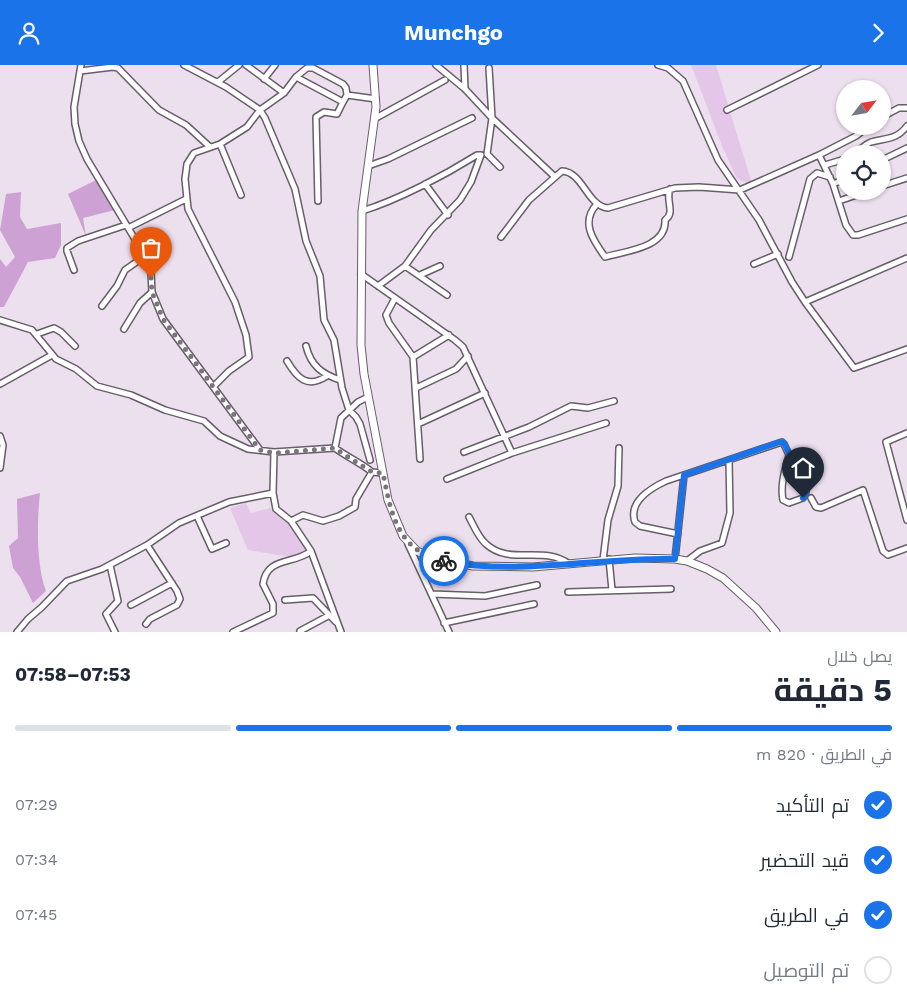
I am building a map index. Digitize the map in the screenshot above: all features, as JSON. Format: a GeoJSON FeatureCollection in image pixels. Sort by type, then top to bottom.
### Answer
{"type":"FeatureCollection","features":[{"type":"Feature","properties":{"kind":"main road"},"geometry":{"type":"LineString","coordinates":[[373,65],[376,119],[362,211],[360,345],[368,397],[393,515],[398,528],[408,543],[429,557],[472,567],[514,568],[606,560],[675,559],[687,561],[723,578],[756,608],[776,632]]}},
{"type":"Feature","properties":{"kind":"street"},"geometry":{"type":"LineString","coordinates":[[186,66],[198,65]]}},
{"type":"Feature","properties":{"kind":"street"},"geometry":{"type":"LineString","coordinates":[[218,82],[239,65]]}},
{"type":"Feature","properties":{"kind":"street"},"geometry":{"type":"LineString","coordinates":[[246,65],[284,93]]}},
{"type":"Feature","properties":{"kind":"street"},"geometry":{"type":"LineString","coordinates":[[264,79],[275,65]]}},
{"type":"Feature","properties":{"kind":"street"},"geometry":{"type":"LineString","coordinates":[[436,65],[465,89],[492,118],[554,177]]}},
{"type":"Feature","properties":{"kind":"street"},"geometry":{"type":"LineString","coordinates":[[464,65],[465,89]]}},
{"type":"Feature","properties":{"kind":"street"},"geometry":{"type":"LineString","coordinates":[[658,65],[668,68],[683,81],[718,160],[740,190],[805,302],[854,368],[907,349]]}},
{"type":"Feature","properties":{"kind":"street"},"geometry":{"type":"LineString","coordinates":[[727,110],[818,65]]}},
{"type":"Feature","properties":{"kind":"street"},"geometry":{"type":"LineString","coordinates":[[186,66],[218,82],[260,110],[295,189],[306,241],[320,276],[324,320],[336,345],[340,380],[349,410],[360,424],[370,460],[370,470],[356,499],[355,507],[324,521],[303,515],[291,521]]}},
{"type":"Feature","properties":{"kind":"street"},"geometry":{"type":"LineString","coordinates":[[210,147],[186,125],[159,111],[118,68],[80,68],[74,107],[75,124],[79,141],[87,159],[145,255],[151,272],[152,292],[167,325],[260,450]]}},
{"type":"Feature","properties":{"kind":"street"},"geometry":{"type":"LineString","coordinates":[[214,386],[229,371],[249,357],[248,344],[235,302],[191,217],[186,199],[184,179],[187,164],[194,153],[220,144],[247,127],[260,110],[284,93],[296,77],[307,68],[313,68],[343,83],[347,95],[338,113],[324,112],[316,117],[318,201]]}},
{"type":"Feature","properties":{"kind":"street"},"geometry":{"type":"LineString","coordinates":[[489,68],[492,118],[487,154],[500,167]]}},
{"type":"Feature","properties":{"kind":"street"},"geometry":{"type":"LineString","coordinates":[[296,77],[343,102]]}},
{"type":"Feature","properties":{"kind":"street"},"geometry":{"type":"LineString","coordinates":[[376,119],[445,80]]}},
{"type":"Feature","properties":{"kind":"street"},"geometry":{"type":"LineString","coordinates":[[347,95],[376,99]]}},
{"type":"Feature","properties":{"kind":"street"},"geometry":{"type":"LineString","coordinates":[[891,112],[899,108],[907,109]]}},
{"type":"Feature","properties":{"kind":"street"},"geometry":{"type":"LineString","coordinates":[[368,166],[388,159],[472,118]]}},
{"type":"Feature","properties":{"kind":"street"},"geometry":{"type":"LineString","coordinates":[[866,145],[870,142],[888,139],[902,132],[907,126]]}},
{"type":"Feature","properties":{"kind":"street"},"geometry":{"type":"LineString","coordinates":[[501,237],[529,200],[562,171],[570,174],[597,204],[608,209],[670,189],[686,187],[740,190],[819,155],[857,135]]}},
{"type":"Feature","properties":{"kind":"street"},"geometry":{"type":"LineString","coordinates":[[220,144],[240,195]]}},
{"type":"Feature","properties":{"kind":"street"},"geometry":{"type":"LineString","coordinates":[[891,156],[907,148]]}},
{"type":"Feature","properties":{"kind":"street"},"geometry":{"type":"LineString","coordinates":[[362,211],[377,207],[425,184],[477,155],[481,155],[472,181],[460,200],[448,215],[431,230],[405,266],[378,286]]}},
{"type":"Feature","properties":{"kind":"street"},"geometry":{"type":"LineString","coordinates":[[819,155],[834,184],[846,225],[853,235],[907,219]]}},
{"type":"Feature","properties":{"kind":"street"},"geometry":{"type":"LineString","coordinates":[[825,165],[836,162]]}},
{"type":"Feature","properties":{"kind":"street"},"geometry":{"type":"LineString","coordinates":[[789,257],[810,179],[817,173],[830,177]]}},
{"type":"Feature","properties":{"kind":"street"},"geometry":{"type":"LineString","coordinates":[[891,183],[907,178]]}},
{"type":"Feature","properties":{"kind":"street"},"geometry":{"type":"LineString","coordinates":[[425,184],[448,215]]}},
{"type":"Feature","properties":{"kind":"street"},"geometry":{"type":"LineString","coordinates":[[597,204],[592,210],[588,228],[605,257],[638,248],[659,238],[665,229],[665,219],[669,217],[671,212],[668,204],[670,189]]}},
{"type":"Feature","properties":{"kind":"street"},"geometry":{"type":"LineString","coordinates":[[74,270],[67,248],[78,241],[127,227],[186,199]]}},
{"type":"Feature","properties":{"kind":"street"},"geometry":{"type":"LineString","coordinates":[[754,264],[778,254]]}},
{"type":"Feature","properties":{"kind":"street"},"geometry":{"type":"LineString","coordinates":[[102,306],[117,286],[125,269],[145,255]]}},
{"type":"Feature","properties":{"kind":"street"},"geometry":{"type":"LineString","coordinates":[[805,302],[907,258]]}},
{"type":"Feature","properties":{"kind":"street"},"geometry":{"type":"LineString","coordinates":[[405,266],[447,295]]}},
{"type":"Feature","properties":{"kind":"street"},"geometry":{"type":"LineString","coordinates":[[420,275],[440,266]]}},
{"type":"Feature","properties":{"kind":"street"},"geometry":{"type":"LineString","coordinates":[[360,274],[460,343],[506,435],[512,453]]}},
{"type":"Feature","properties":{"kind":"street"},"geometry":{"type":"LineString","coordinates":[[124,329],[140,303],[152,292]]}},
{"type":"Feature","properties":{"kind":"street"},"geometry":{"type":"LineString","coordinates":[[395,298],[388,308],[386,315],[413,357],[420,459]]}},
{"type":"Feature","properties":{"kind":"street"},"geometry":{"type":"LineString","coordinates":[[0,320],[28,328],[38,334],[52,355],[60,362],[81,372],[100,388],[131,395],[165,411],[204,421],[228,441],[248,449],[274,453],[335,448],[348,458],[370,470],[383,473]]}},
{"type":"Feature","properties":{"kind":"street"},"geometry":{"type":"LineString","coordinates":[[38,334],[54,328],[61,332],[75,346]]}},
{"type":"Feature","properties":{"kind":"street"},"geometry":{"type":"LineString","coordinates":[[413,357],[448,335]]}},
{"type":"Feature","properties":{"kind":"street"},"geometry":{"type":"LineString","coordinates":[[306,346],[309,359],[327,376],[340,380]]}},
{"type":"Feature","properties":{"kind":"street"},"geometry":{"type":"LineString","coordinates":[[0,384],[52,355]]}},
{"type":"Feature","properties":{"kind":"street"},"geometry":{"type":"LineString","coordinates":[[416,388],[456,369],[468,356]]}},
{"type":"Feature","properties":{"kind":"street"},"geometry":{"type":"LineString","coordinates":[[287,361],[302,380],[317,381],[327,376]]}},
{"type":"Feature","properties":{"kind":"street"},"geometry":{"type":"LineString","coordinates":[[418,424],[485,393]]}},
{"type":"Feature","properties":{"kind":"street"},"geometry":{"type":"LineString","coordinates":[[335,448],[339,422],[349,410],[368,397]]}},
{"type":"Feature","properties":{"kind":"street"},"geometry":{"type":"LineString","coordinates":[[464,452],[529,427],[570,406],[588,408],[614,401]]}},
{"type":"Feature","properties":{"kind":"street"},"geometry":{"type":"LineString","coordinates":[[447,479],[512,453],[606,423]]}},
{"type":"Feature","properties":{"kind":"street"},"geometry":{"type":"LineString","coordinates":[[907,433],[886,442],[907,521]]}},
{"type":"Feature","properties":{"kind":"street"},"geometry":{"type":"LineString","coordinates":[[0,436],[3,445],[0,468]]}},
{"type":"Feature","properties":{"kind":"street"},"geometry":{"type":"LineString","coordinates":[[678,534],[640,526],[635,522],[634,517],[639,502],[649,490],[684,475],[781,442],[789,455],[806,494],[803,498],[789,503],[783,500],[782,491],[789,455]]}},
{"type":"Feature","properties":{"kind":"street"},"geometry":{"type":"LineString","coordinates":[[612,590],[606,560],[608,520],[617,489],[619,448]]}},
{"type":"Feature","properties":{"kind":"street"},"geometry":{"type":"LineString","coordinates":[[274,453],[273,493],[276,509],[291,521],[311,551],[341,632]]}},
{"type":"Feature","properties":{"kind":"street"},"geometry":{"type":"LineString","coordinates":[[370,460],[380,458]]}},
{"type":"Feature","properties":{"kind":"street"},"geometry":{"type":"LineString","coordinates":[[687,561],[700,551],[722,543],[730,513],[729,460]]}},
{"type":"Feature","properties":{"kind":"street"},"geometry":{"type":"LineString","coordinates":[[675,559],[684,475]]}},
{"type":"Feature","properties":{"kind":"street"},"geometry":{"type":"LineString","coordinates":[[811,498],[816,507],[821,508],[863,490],[883,551],[888,555],[907,548]]}},
{"type":"Feature","properties":{"kind":"street"},"geometry":{"type":"LineString","coordinates":[[17,632],[67,581],[110,565],[147,545],[179,523],[241,499],[273,493]]}},
{"type":"Feature","properties":{"kind":"street"},"geometry":{"type":"LineString","coordinates":[[197,516],[212,549],[226,543]]}},
{"type":"Feature","properties":{"kind":"street"},"geometry":{"type":"LineString","coordinates":[[469,517],[486,544],[498,551],[513,555],[550,555],[569,563]]}},
{"type":"Feature","properties":{"kind":"street"},"geometry":{"type":"LineString","coordinates":[[408,543],[448,632]]}},
{"type":"Feature","properties":{"kind":"street"},"geometry":{"type":"LineString","coordinates":[[146,624],[150,619],[177,605],[179,602],[179,595],[147,545]]}},
{"type":"Feature","properties":{"kind":"street"},"geometry":{"type":"LineString","coordinates":[[233,632],[240,631],[273,613],[273,604],[263,581],[274,565],[301,558],[311,551]]}},
{"type":"Feature","properties":{"kind":"street"},"geometry":{"type":"LineString","coordinates":[[110,565],[118,601],[106,613],[115,632]]}},
{"type":"Feature","properties":{"kind":"street"},"geometry":{"type":"LineString","coordinates":[[131,605],[172,583]]}},
{"type":"Feature","properties":{"kind":"street"},"geometry":{"type":"LineString","coordinates":[[432,594],[485,595],[537,585]]}},
{"type":"Feature","properties":{"kind":"street"},"geometry":{"type":"LineString","coordinates":[[568,592],[671,589]]}},
{"type":"Feature","properties":{"kind":"street"},"geometry":{"type":"LineString","coordinates":[[285,599],[313,598],[337,624]]}},
{"type":"Feature","properties":{"kind":"street"},"geometry":{"type":"LineString","coordinates":[[444,623],[534,604]]}},
{"type":"Feature","properties":{"kind":"street"},"geometry":{"type":"LineString","coordinates":[[300,631],[328,616]]}},
{"type":"Feature","properties":{"kind":"shaded area"},"geometry":{"type":"Polygon","coordinates":[[[691,65],[716,65],[752,184],[737,179],[722,146],[691,65]]]}},
{"type":"Feature","properties":{"kind":"shaded area"},"geometry":{"type":"Polygon","coordinates":[[[96,180],[115,210],[83,218],[86,236],[68,194],[96,180]]]}},
{"type":"Feature","properties":{"kind":"shaded area"},"geometry":{"type":"Polygon","coordinates":[[[21,192],[20,217],[27,229],[61,223],[61,245],[55,258],[28,262],[4,307],[0,307],[0,259],[6,267],[15,257],[0,230],[6,194],[21,192]]]}},
{"type":"Feature","properties":{"kind":"shaded area"},"geometry":{"type":"Polygon","coordinates":[[[40,493],[38,516],[39,556],[40,569],[46,591],[33,603],[20,577],[13,568],[9,546],[18,538],[17,499],[40,493]]]}},
{"type":"Feature","properties":{"kind":"shaded area"},"geometry":{"type":"Polygon","coordinates":[[[246,503],[251,513],[270,508],[289,522],[309,551],[297,558],[248,550],[230,508],[246,503]]]}},
{"type":"Feature","properties":{"kind":"way so far"},"geometry":{"type":"LineString","coordinates":[[151,278],[152,292],[163,319],[260,450],[274,453],[335,448],[372,472],[383,473],[388,500],[398,528],[403,536],[418,551],[429,557],[444,561]]}},
{"type":"Feature","properties":{"kind":"route"},"geometry":{"type":"LineString","coordinates":[[444,561],[472,567],[514,568],[609,559],[675,559],[684,475],[780,442],[784,443],[806,490],[803,498]]}}]}
